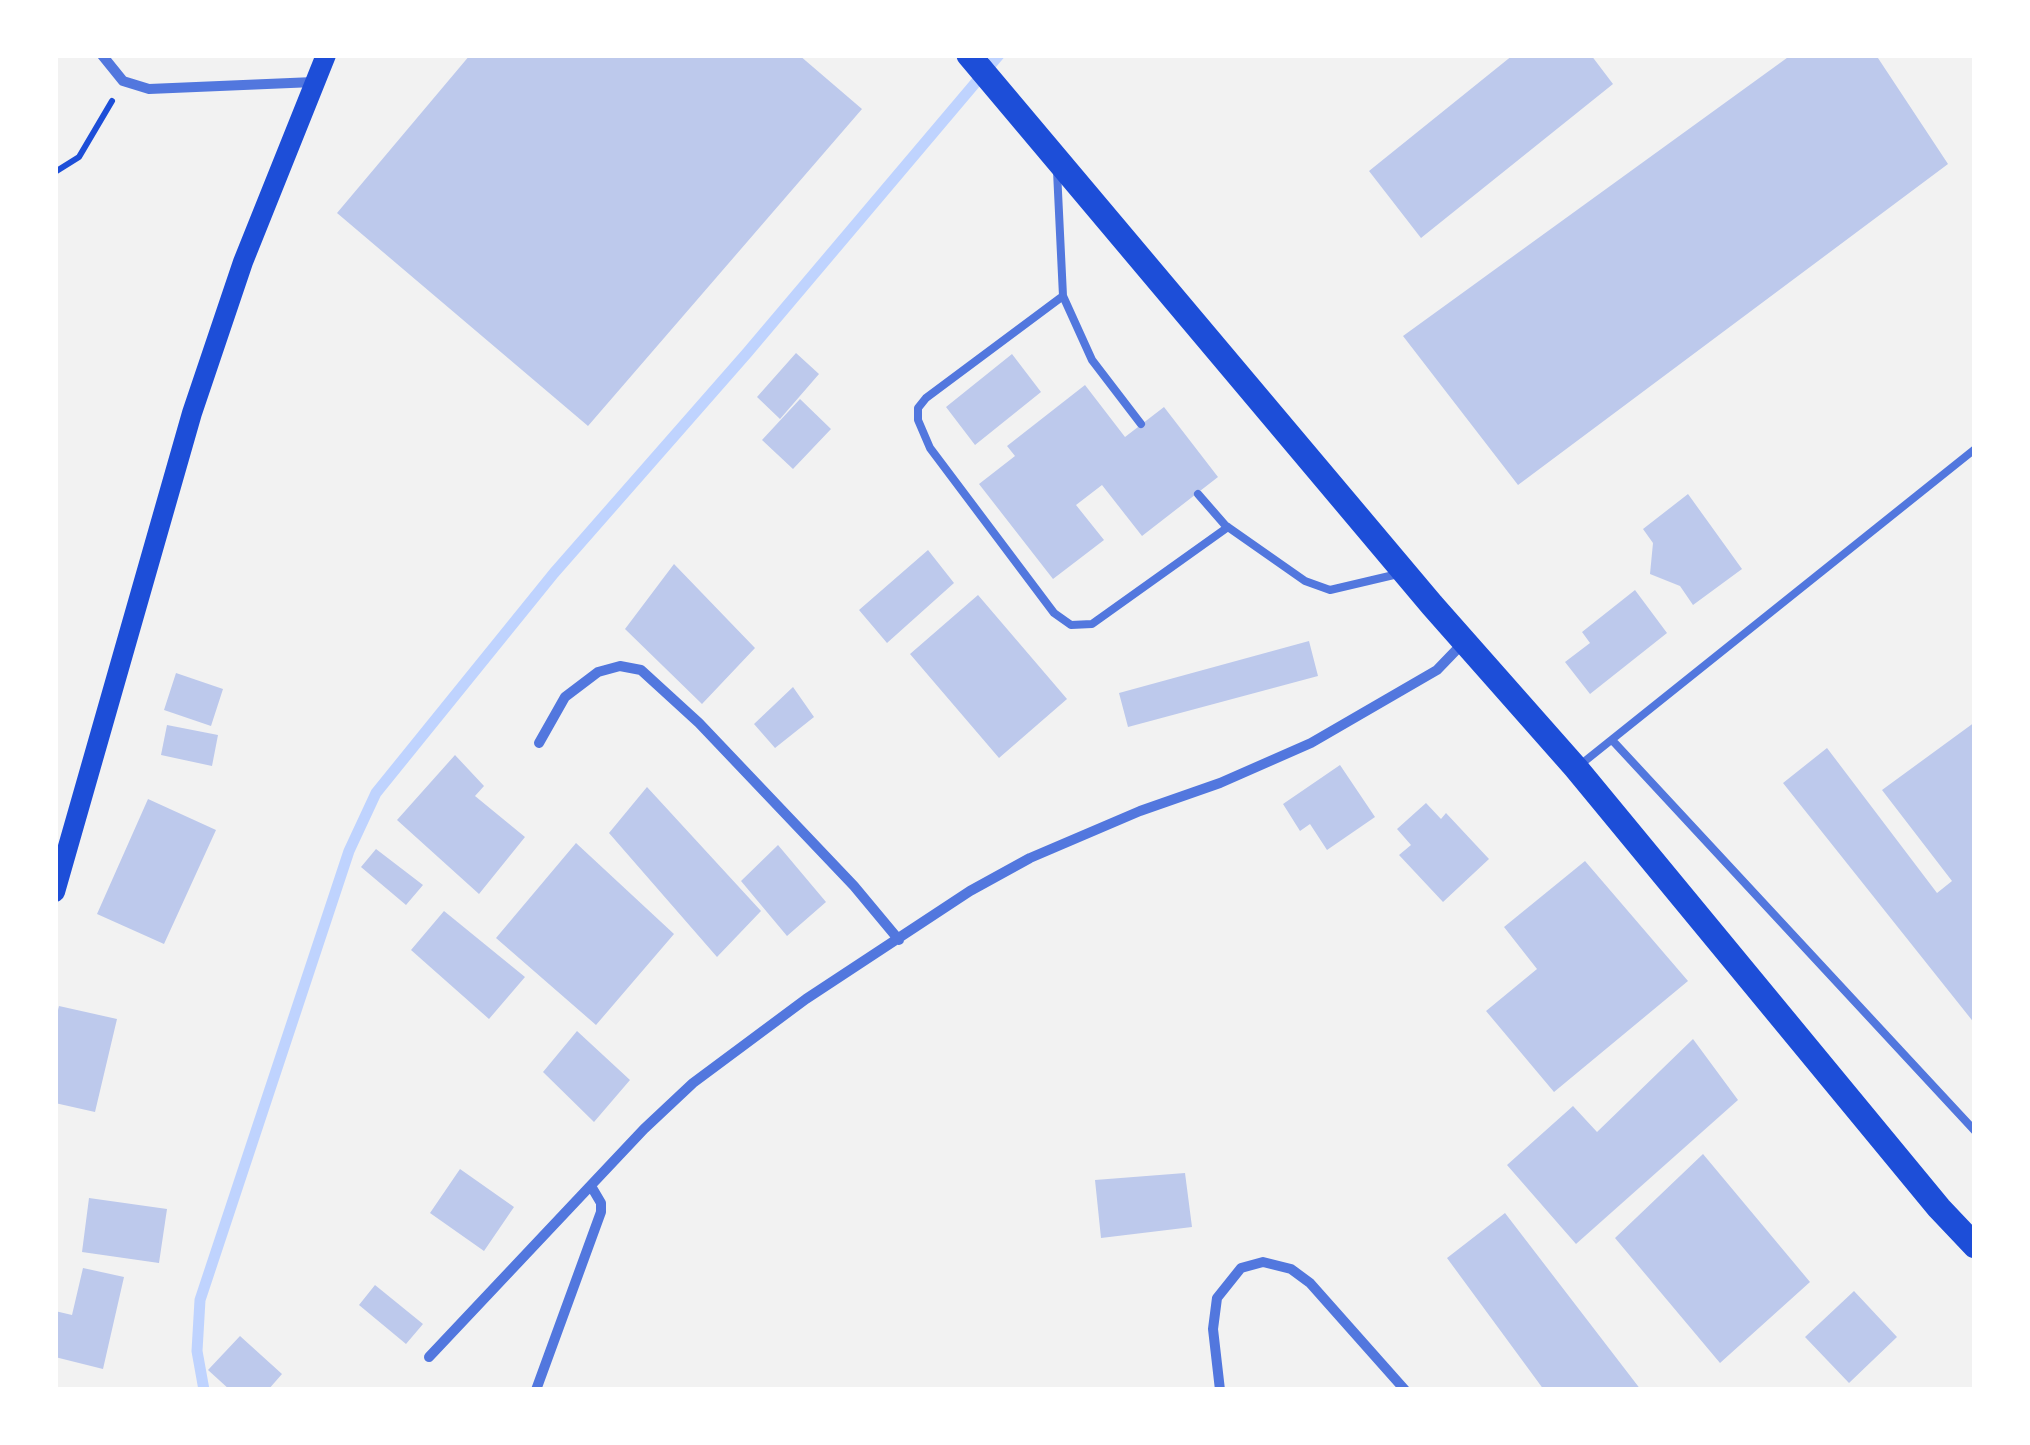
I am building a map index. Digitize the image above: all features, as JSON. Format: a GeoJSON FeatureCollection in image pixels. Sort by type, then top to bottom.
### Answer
{"type":"FeatureCollection","features":[{"type":"Feature","properties":{"kind":"main road"},"geometry":{"type":"LineString","coordinates":[[55,892],[192,413],[243,262],[326,55]]}},
{"type":"Feature","properties":{"kind":"main road"},"geometry":{"type":"LineString","coordinates":[[969,55],[1404,572],[1576,768],[1975,1246]]}},
{"type":"Feature","properties":{"kind":"street"},"geometry":{"type":"LineString","coordinates":[[102,55],[123,81],[148,89],[314,82]]}},
{"type":"Feature","properties":{"kind":"street"},"geometry":{"type":"LineString","coordinates":[[428,1357],[644,1129],[694,1083],[806,998],[970,891],[1030,858],[1311,744],[1438,670],[1464,642]]}},
{"type":"Feature","properties":{"kind":"street"},"geometry":{"type":"LineString","coordinates":[[538,743],[565,697],[598,672],[620,666],[641,670],[712,736],[854,886],[899,940]]}},
{"type":"Feature","properties":{"kind":"street"},"geometry":{"type":"LineString","coordinates":[[536,1390],[601,1212],[601,1203],[591,1186]]}},
{"type":"Feature","properties":{"kind":"street"},"geometry":{"type":"LineString","coordinates":[[1220,1390],[1213,1329],[1217,1298],[1241,1268],[1263,1262],[1291,1269],[1310,1283],[1405,1390]]}},
{"type":"Feature","properties":{"kind":"lane"},"geometry":{"type":"LineString","coordinates":[[1056,156],[1063,296],[1092,360],[1141,424]]}},
{"type":"Feature","properties":{"kind":"lane"},"geometry":{"type":"LineString","coordinates":[[1063,296],[926,398],[918,408],[918,420],[930,448],[1054,613],[1071,624],[1092,624],[1228,527]]}},
{"type":"Feature","properties":{"kind":"lane"},"geometry":{"type":"LineString","coordinates":[[1576,768],[1975,450]]}},
{"type":"Feature","properties":{"kind":"lane"},"geometry":{"type":"LineString","coordinates":[[1198,494],[1228,527],[1304,581],[1330,590],[1404,572]]}},
{"type":"Feature","properties":{"kind":"lane"},"geometry":{"type":"LineString","coordinates":[[1612,740],[1975,1130]]}},
{"type":"Feature","properties":{"kind":"path"},"geometry":{"type":"LineString","coordinates":[[55,172],[79,157],[123,81]]}},
{"type":"Feature","properties":{"kind":"building"},"geometry":{"type":"Polygon","coordinates":[[[470,55],[799,55],[862,109],[588,426],[337,213],[470,55]]]}},
{"type":"Feature","properties":{"kind":"building"},"geometry":{"type":"Polygon","coordinates":[[[1513,55],[1591,55],[1613,84],[1421,238],[1369,171],[1513,55]]]}},
{"type":"Feature","properties":{"kind":"building"},"geometry":{"type":"Polygon","coordinates":[[[1791,55],[1876,55],[1948,164],[1518,485],[1403,336],[1791,55]]]}},
{"type":"Feature","properties":{"kind":"building"},"geometry":{"type":"Polygon","coordinates":[[[796,353],[819,374],[780,419],[757,397],[796,353]]]}},
{"type":"Feature","properties":{"kind":"building"},"geometry":{"type":"Polygon","coordinates":[[[1012,354],[1041,392],[975,445],[946,407],[1012,354]]]}},
{"type":"Feature","properties":{"kind":"building"},"geometry":{"type":"Polygon","coordinates":[[[1085,385],[1125,437],[1164,407],[1218,477],[1142,536],[1102,485],[1076,505],[1104,540],[1053,579],[979,484],[1015,456],[1007,446],[1085,385]]]}},
{"type":"Feature","properties":{"kind":"building"},"geometry":{"type":"Polygon","coordinates":[[[800,399],[831,429],[793,469],[762,440],[800,399]]]}},
{"type":"Feature","properties":{"kind":"building"},"geometry":{"type":"Polygon","coordinates":[[[1688,494],[1742,569],[1693,605],[1680,586],[1650,574],[1653,543],[1643,529],[1688,494]]]}},
{"type":"Feature","properties":{"kind":"building"},"geometry":{"type":"Polygon","coordinates":[[[928,550],[954,583],[887,643],[859,610],[928,550]]]}},
{"type":"Feature","properties":{"kind":"building"},"geometry":{"type":"Polygon","coordinates":[[[674,564],[755,648],[702,704],[625,629],[674,564]]]}},
{"type":"Feature","properties":{"kind":"building"},"geometry":{"type":"Polygon","coordinates":[[[1635,590],[1667,633],[1590,694],[1565,662],[1590,643],[1582,632],[1635,590]]]}},
{"type":"Feature","properties":{"kind":"building"},"geometry":{"type":"Polygon","coordinates":[[[978,595],[1067,699],[999,758],[910,654],[978,595]]]}},
{"type":"Feature","properties":{"kind":"building"},"geometry":{"type":"Polygon","coordinates":[[[1309,641],[1318,676],[1128,727],[1119,693],[1309,641]]]}},
{"type":"Feature","properties":{"kind":"building"},"geometry":{"type":"Polygon","coordinates":[[[176,673],[223,689],[211,726],[164,710],[176,673]]]}},
{"type":"Feature","properties":{"kind":"building"},"geometry":{"type":"Polygon","coordinates":[[[793,687],[814,717],[775,748],[754,724],[793,687]]]}},
{"type":"Feature","properties":{"kind":"building"},"geometry":{"type":"Polygon","coordinates":[[[1975,722],[1975,1024],[1783,783],[1827,748],[1937,893],[1952,881],[1882,790],[1975,722]]]}},
{"type":"Feature","properties":{"kind":"building"},"geometry":{"type":"Polygon","coordinates":[[[167,725],[218,735],[212,766],[161,755],[167,725]]]}},
{"type":"Feature","properties":{"kind":"building"},"geometry":{"type":"Polygon","coordinates":[[[455,755],[484,786],[475,796],[525,837],[479,894],[397,820],[455,755]]]}},
{"type":"Feature","properties":{"kind":"building"},"geometry":{"type":"Polygon","coordinates":[[[1340,765],[1375,817],[1327,850],[1310,824],[1300,831],[1283,804],[1340,765]]]}},
{"type":"Feature","properties":{"kind":"building"},"geometry":{"type":"Polygon","coordinates":[[[647,787],[761,911],[717,957],[609,833],[647,787]]]}},
{"type":"Feature","properties":{"kind":"building"},"geometry":{"type":"Polygon","coordinates":[[[148,799],[216,830],[164,944],[97,914],[148,799]]]}},
{"type":"Feature","properties":{"kind":"building"},"geometry":{"type":"Polygon","coordinates":[[[1426,803],[1441,819],[1446,813],[1489,859],[1443,902],[1399,855],[1411,845],[1397,829],[1426,803]]]}},
{"type":"Feature","properties":{"kind":"building"},"geometry":{"type":"Polygon","coordinates":[[[576,843],[674,934],[596,1025],[496,938],[576,843]]]}},
{"type":"Feature","properties":{"kind":"building"},"geometry":{"type":"Polygon","coordinates":[[[778,845],[826,902],[787,936],[741,881],[778,845]]]}},
{"type":"Feature","properties":{"kind":"building"},"geometry":{"type":"Polygon","coordinates":[[[376,849],[423,885],[406,905],[361,867],[376,849]]]}},
{"type":"Feature","properties":{"kind":"building"},"geometry":{"type":"Polygon","coordinates":[[[1585,861],[1688,981],[1554,1092],[1486,1011],[1537,969],[1504,927],[1585,861]]]}},
{"type":"Feature","properties":{"kind":"building"},"geometry":{"type":"Polygon","coordinates":[[[444,911],[525,977],[489,1019],[411,950],[444,911]]]}},
{"type":"Feature","properties":{"kind":"building"},"geometry":{"type":"Polygon","coordinates":[[[59,1006],[117,1019],[95,1112],[55,1103],[55,1022],[59,1006]]]}},
{"type":"Feature","properties":{"kind":"building"},"geometry":{"type":"Polygon","coordinates":[[[577,1031],[630,1080],[594,1122],[543,1072],[577,1031]]]}},
{"type":"Feature","properties":{"kind":"building"},"geometry":{"type":"Polygon","coordinates":[[[1693,1039],[1738,1100],[1576,1244],[1507,1165],[1573,1106],[1597,1132],[1693,1039]]]}},
{"type":"Feature","properties":{"kind":"building"},"geometry":{"type":"Polygon","coordinates":[[[1703,1154],[1810,1282],[1720,1363],[1615,1238],[1703,1154]]]}},
{"type":"Feature","properties":{"kind":"building"},"geometry":{"type":"Polygon","coordinates":[[[460,1169],[514,1207],[484,1251],[430,1213],[460,1169]]]}},
{"type":"Feature","properties":{"kind":"building"},"geometry":{"type":"Polygon","coordinates":[[[1185,1173],[1192,1227],[1101,1238],[1095,1180],[1185,1173]]]}},
{"type":"Feature","properties":{"kind":"building"},"geometry":{"type":"Polygon","coordinates":[[[89,1198],[167,1209],[159,1263],[82,1252],[89,1198]]]}},
{"type":"Feature","properties":{"kind":"building"},"geometry":{"type":"Polygon","coordinates":[[[1505,1213],[1641,1390],[1544,1390],[1447,1258],[1505,1213]]]}},
{"type":"Feature","properties":{"kind":"building"},"geometry":{"type":"Polygon","coordinates":[[[83,1268],[124,1277],[103,1369],[55,1357],[55,1311],[72,1315],[83,1268]]]}},
{"type":"Feature","properties":{"kind":"building"},"geometry":{"type":"Polygon","coordinates":[[[375,1285],[423,1324],[406,1344],[359,1305],[375,1285]]]}},
{"type":"Feature","properties":{"kind":"building"},"geometry":{"type":"Polygon","coordinates":[[[1854,1291],[1897,1337],[1849,1383],[1805,1337],[1854,1291]]]}},
{"type":"Feature","properties":{"kind":"building"},"geometry":{"type":"Polygon","coordinates":[[[240,1336],[282,1374],[268,1390],[230,1390],[208,1370],[240,1336]]]}},
{"type":"Feature","properties":{"kind":"waterway"},"geometry":{"type":"LineString","coordinates":[[204,1390],[197,1351],[200,1300],[349,851],[376,793],[554,573],[747,353],[999,55]]}}]}
